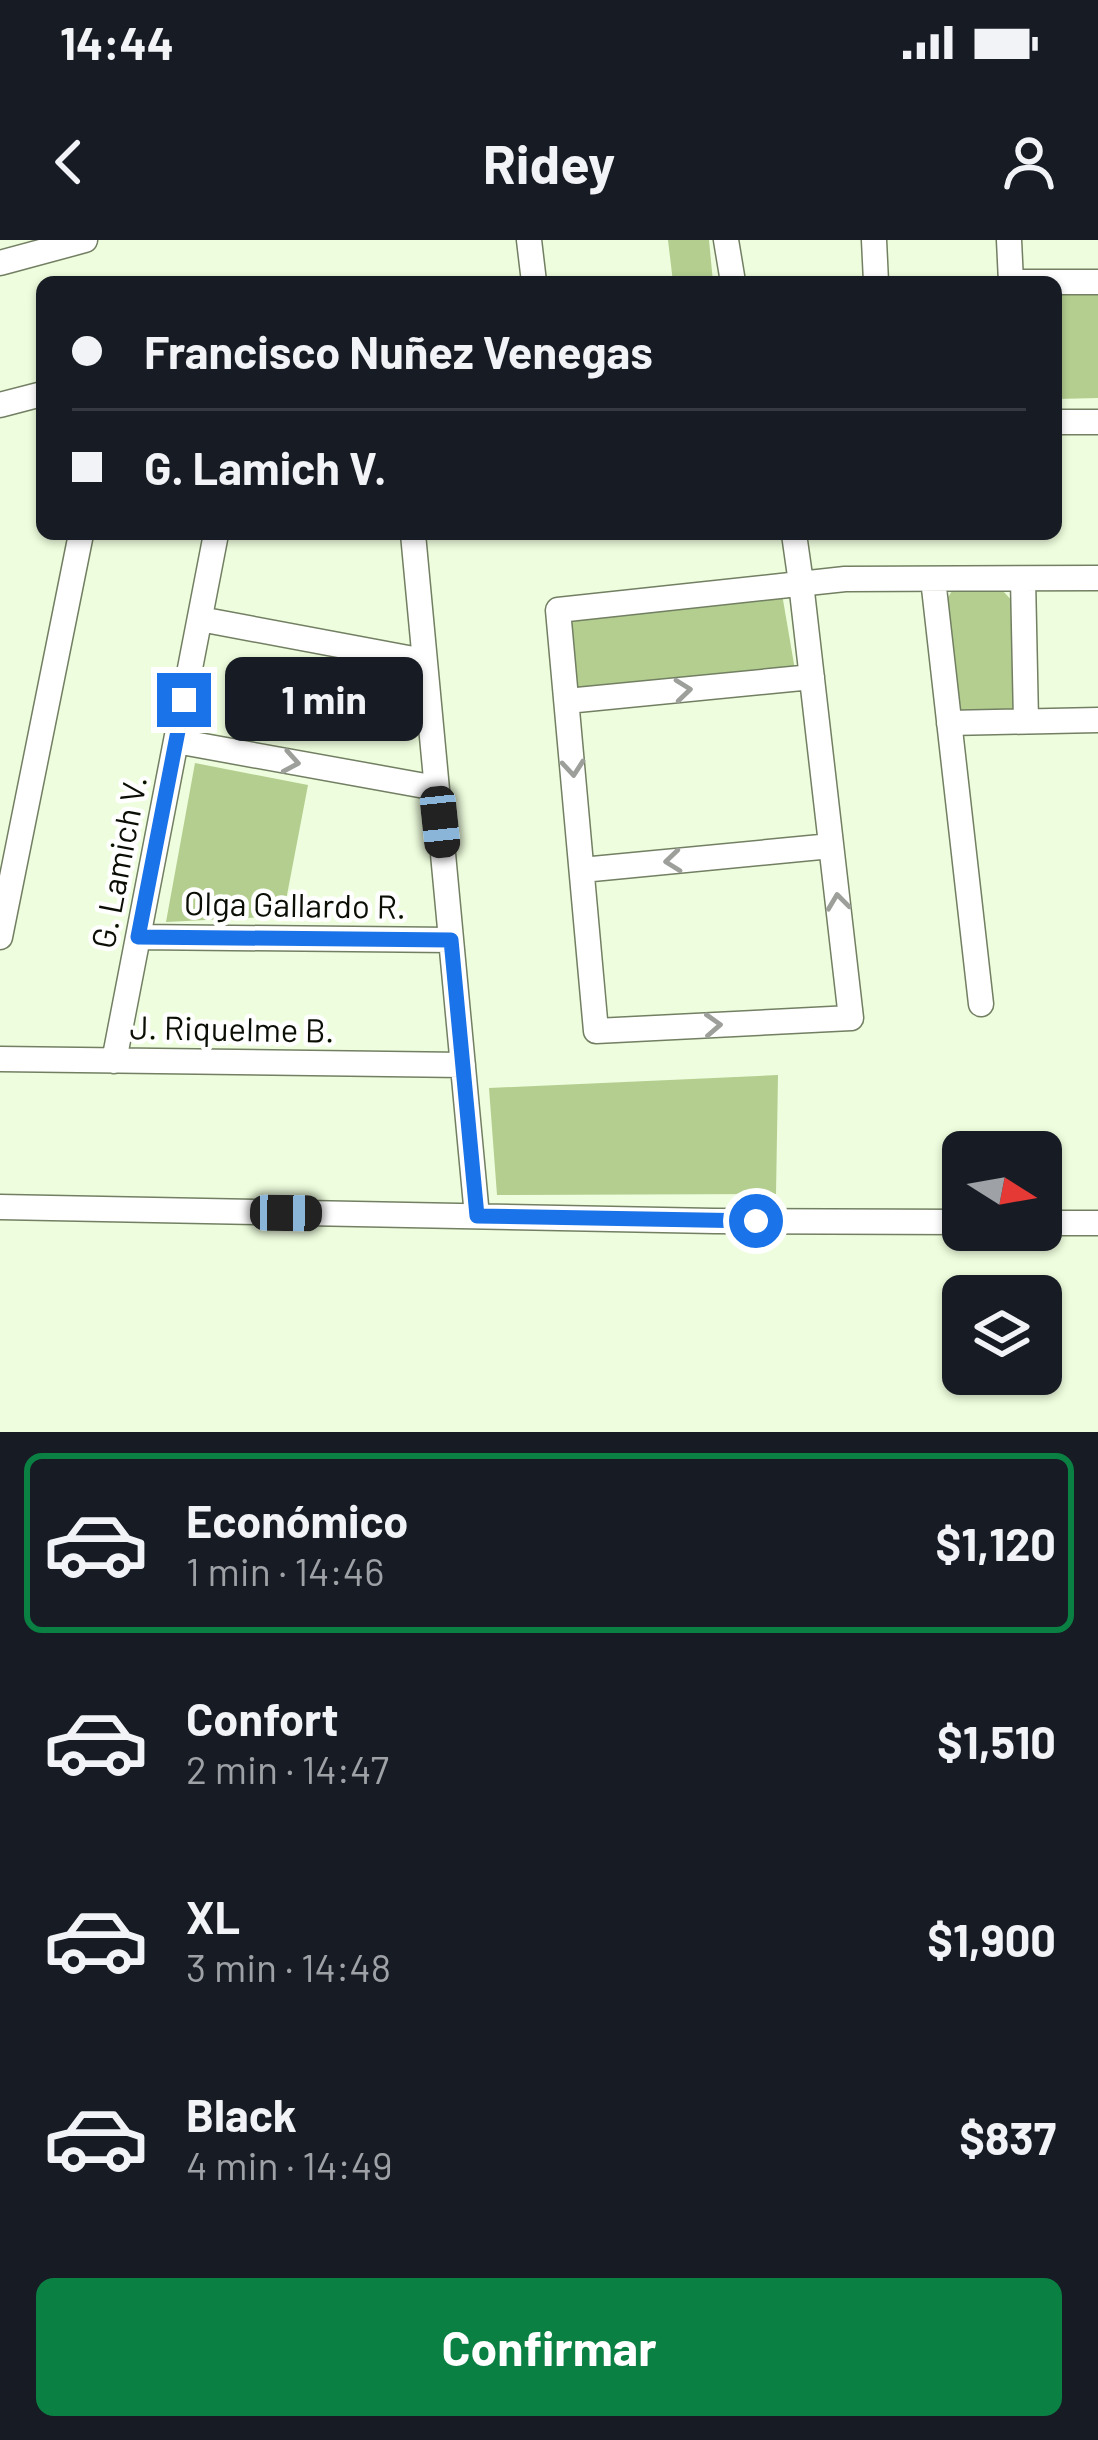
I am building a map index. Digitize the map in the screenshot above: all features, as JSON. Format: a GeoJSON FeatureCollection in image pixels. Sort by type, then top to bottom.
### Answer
{"type":"FeatureCollection","features":[{"type":"Feature","properties":{"kind":"street"},"geometry":{"type":"LineString","coordinates":[[0,263],[85,240]]}},
{"type":"Feature","properties":{"kind":"street"},"geometry":{"type":"LineString","coordinates":[[529,240],[533,276]]}},
{"type":"Feature","properties":{"kind":"street"},"geometry":{"type":"LineString","coordinates":[[726,240],[732,276]]}},
{"type":"Feature","properties":{"kind":"street"},"geometry":{"type":"LineString","coordinates":[[874,240],[876,276]]}},
{"type":"Feature","properties":{"kind":"street"},"geometry":{"type":"LineString","coordinates":[[1009,240],[1011,276]]}},
{"type":"Feature","properties":{"kind":"street"},"geometry":{"type":"LineString","coordinates":[[1062,282],[1098,282]]}},
{"type":"Feature","properties":{"kind":"street"},"geometry":{"type":"LineString","coordinates":[[0,405],[36,396]]}},
{"type":"Feature","properties":{"kind":"street"},"geometry":{"type":"LineString","coordinates":[[1062,422],[1098,422]]}},
{"type":"Feature","properties":{"kind":"street"},"geometry":{"type":"LineString","coordinates":[[0,938],[80,540]]}},
{"type":"Feature","properties":{"kind":"street","name":"G. Lamich V."},"geometry":{"type":"LineString","coordinates":[[114,1060],[215,540]]}},
{"type":"Feature","properties":{"kind":"street"},"geometry":{"type":"LineString","coordinates":[[413,540],[477,1216]]}},
{"type":"Feature","properties":{"kind":"street"},"geometry":{"type":"LineString","coordinates":[[795,540],[801,584],[812,677],[851,1018],[596,1030],[558,610],[801,584],[845,579],[1098,578]]}},
{"type":"Feature","properties":{"kind":"street"},"geometry":{"type":"LineString","coordinates":[[933,579],[981,1004]]}},
{"type":"Feature","properties":{"kind":"street"},"geometry":{"type":"LineString","coordinates":[[1023,579],[1026,722]]}},
{"type":"Feature","properties":{"kind":"street"},"geometry":{"type":"LineString","coordinates":[[200,619],[424,661]]}},
{"type":"Feature","properties":{"kind":"street"},"geometry":{"type":"LineString","coordinates":[[567,701],[812,677]]}},
{"type":"Feature","properties":{"kind":"street"},"geometry":{"type":"LineString","coordinates":[[949,723],[1098,720]]}},
{"type":"Feature","properties":{"kind":"street"},"geometry":{"type":"LineString","coordinates":[[176,741],[436,788]]}},
{"type":"Feature","properties":{"kind":"street"},"geometry":{"type":"LineString","coordinates":[[582,870],[831,846]]}},
{"type":"Feature","properties":{"kind":"street","name":"Olga Gallardo R."},"geometry":{"type":"LineString","coordinates":[[138,937],[451,940]]}},
{"type":"Feature","properties":{"kind":"street","name":"J. Riquelme B."},"geometry":{"type":"LineString","coordinates":[[0,1059],[463,1065]]}},
{"type":"Feature","properties":{"kind":"street"},"geometry":{"type":"LineString","coordinates":[[0,1208],[942,1222]]}},
{"type":"Feature","properties":{"kind":"street"},"geometry":{"type":"LineString","coordinates":[[1062,1223],[1098,1223]]}},
{"type":"Feature","properties":{"kind":"green space"},"geometry":{"type":"Polygon","coordinates":[[[668,240],[709,240],[712,276],[672,276],[668,240]]]}},
{"type":"Feature","properties":{"kind":"green space"},"geometry":{"type":"Polygon","coordinates":[[[1062,290],[1098,290],[1098,398],[1062,399],[1062,290]]]}},
{"type":"Feature","properties":{"kind":"green space"},"geometry":{"type":"Polygon","coordinates":[[[952,591],[1003,591],[1014,603],[1018,707],[1013,712],[963,713],[957,708],[945,602],[952,591]]]}},
{"type":"Feature","properties":{"kind":"green space"},"geometry":{"type":"Polygon","coordinates":[[[782,594],[795,670],[579,694],[568,616],[782,594]]]}},
{"type":"Feature","properties":{"kind":"green space"},"geometry":{"type":"Polygon","coordinates":[[[195,763],[308,785],[283,916],[166,922],[195,763]]]}},
{"type":"Feature","properties":{"kind":"green space"},"geometry":{"type":"Polygon","coordinates":[[[778,1075],[776,1194],[497,1195],[489,1088],[778,1075]]]}},
{"type":"Feature","properties":{"kind":"route"},"geometry":{"type":"LineString","coordinates":[[184,700],[138,937],[451,940],[477,1216],[756,1221]]}}]}
